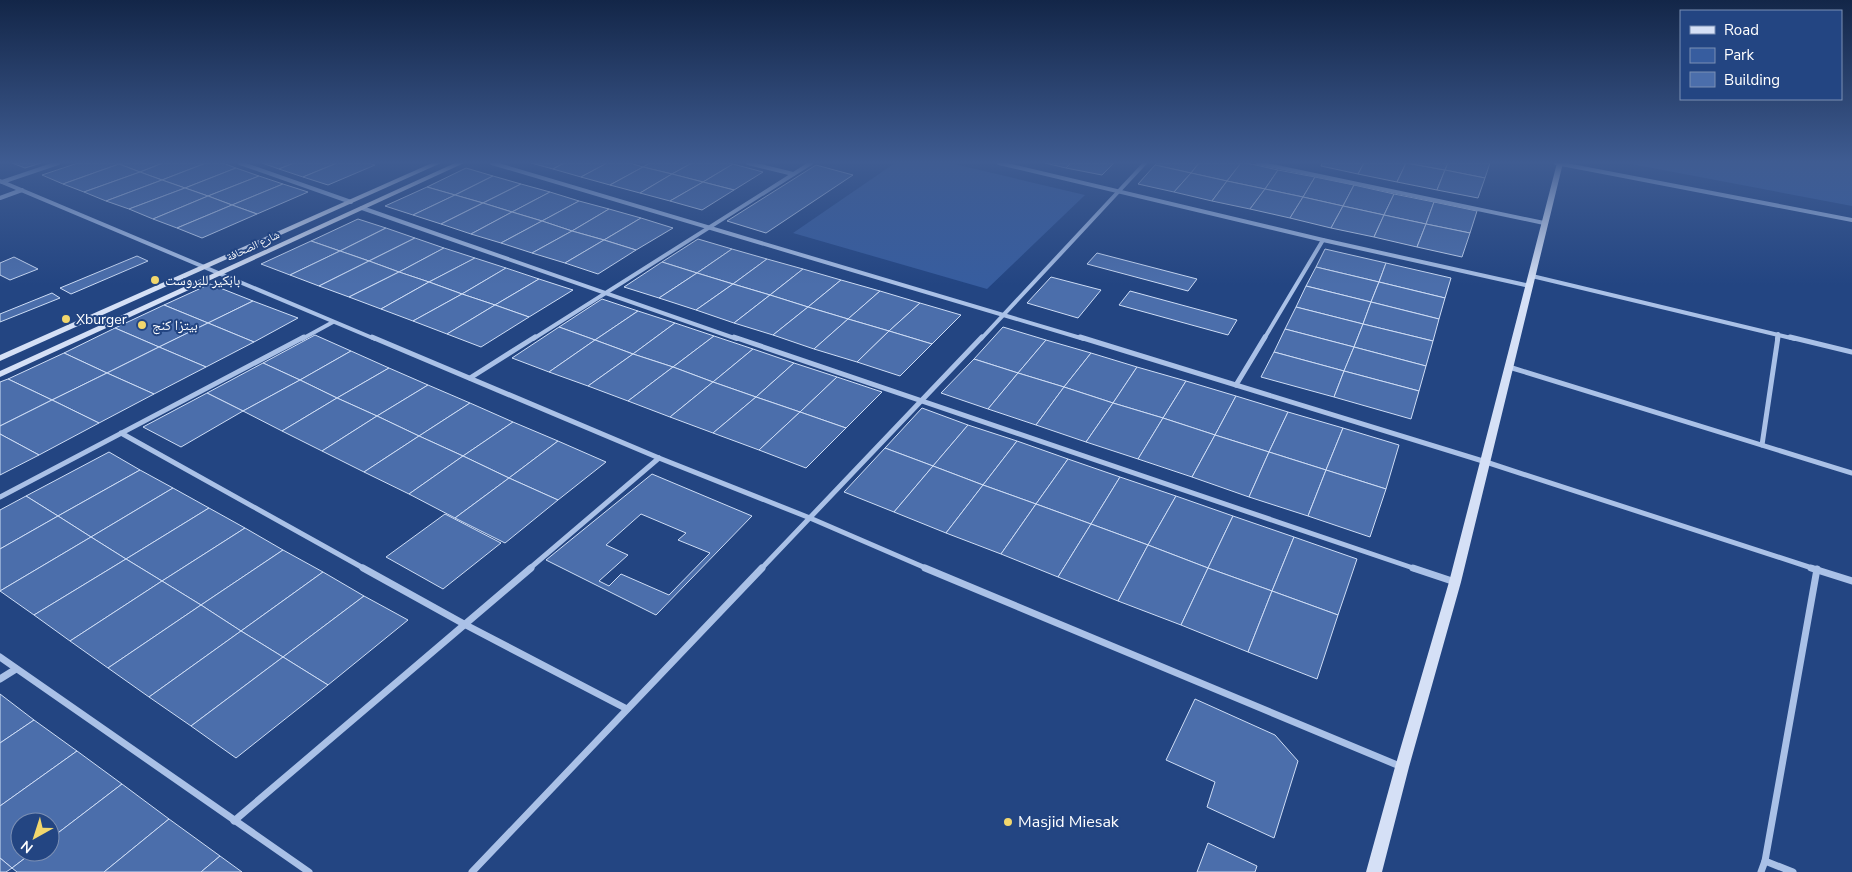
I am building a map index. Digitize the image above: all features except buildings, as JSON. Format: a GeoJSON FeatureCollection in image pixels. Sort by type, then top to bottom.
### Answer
{"type":"FeatureCollection","features":[{"type":"Feature","properties":{"kind":"street"},"geometry":{"type":"LineString","coordinates":[[54,204],[333,322],[659,458],[810,518],[986,594],[1402,767]]}},
{"type":"Feature","properties":{"kind":"street","name":"شارع الصحافة"},"geometry":{"type":"LineString","coordinates":[[0,358],[347,204]]}},
{"type":"Feature","properties":{"kind":"street","name":"شارع الصحافة"},"geometry":{"type":"LineString","coordinates":[[0,374],[371,204]]}},
{"type":"Feature","properties":{"kind":"street"},"geometry":{"type":"LineString","coordinates":[[631,204],[1004,314],[1486,462],[1852,580]]}},
{"type":"Feature","properties":{"kind":"street"},"geometry":{"type":"LineString","coordinates":[[470,378],[747,204]]}},
{"type":"Feature","properties":{"kind":"street"},"geometry":{"type":"LineString","coordinates":[[472,872],[1004,314],[1104,204]]}},
{"type":"Feature","properties":{"kind":"street"},"geometry":{"type":"LineString","coordinates":[[1170,204],[1323,240],[1531,281],[1778,334],[1852,352]]}},
{"type":"Feature","properties":{"kind":"street"},"geometry":{"type":"LineString","coordinates":[[1452,204],[1544,223]]}},
{"type":"Feature","properties":{"kind":"street"},"geometry":{"type":"LineString","coordinates":[[1374,872],[1455,582],[1549,204]]}},
{"type":"Feature","properties":{"kind":"street"},"geometry":{"type":"LineString","coordinates":[[1768,204],[1852,220]]}},
{"type":"Feature","properties":{"kind":"street"},"geometry":{"type":"LineString","coordinates":[[362,208],[920,402],[1455,582]]}},
{"type":"Feature","properties":{"kind":"street"},"geometry":{"type":"LineString","coordinates":[[1236,385],[1323,240]]}},
{"type":"Feature","properties":{"kind":"street"},"geometry":{"type":"LineString","coordinates":[[0,497],[333,322]]}},
{"type":"Feature","properties":{"kind":"street"},"geometry":{"type":"LineString","coordinates":[[1762,445],[1778,334]]}},
{"type":"Feature","properties":{"kind":"street"},"geometry":{"type":"LineString","coordinates":[[1509,367],[1852,473]]}},
{"type":"Feature","properties":{"kind":"street"},"geometry":{"type":"LineString","coordinates":[[120,433],[464,624],[627,709]]}},
{"type":"Feature","properties":{"kind":"street"},"geometry":{"type":"LineString","coordinates":[[234,821],[659,458]]}},
{"type":"Feature","properties":{"kind":"street"},"geometry":{"type":"LineString","coordinates":[[1761,872],[1817,569]]}},
{"type":"Feature","properties":{"kind":"street"},"geometry":{"type":"LineString","coordinates":[[0,656],[309,872]]}},
{"type":"Feature","properties":{"kind":"street"},"geometry":{"type":"LineString","coordinates":[[0,679],[16,669]]}},
{"type":"Feature","properties":{"kind":"street"},"geometry":{"type":"LineString","coordinates":[[1764,861],[1793,872]]}},
{"type":"Feature","properties":{"kind":"green space"},"geometry":{"type":"Polygon","coordinates":[[[836,204],[1076,204],[987,289],[793,233],[836,204]]]}},
{"type":"Feature","properties":{"kind":"place","name":"بابكير للبروست"},"geometry":{"type":"Point","coordinates":[155,280]}},
{"type":"Feature","properties":{"kind":"place","name":"Xburger"},"geometry":{"type":"Point","coordinates":[66,319]}},
{"type":"Feature","properties":{"kind":"place","name":"بيتزا كنج"},"geometry":{"type":"Point","coordinates":[142,325]}},
{"type":"Feature","properties":{"kind":"place","name":"Masjid Miesak"},"geometry":{"type":"Point","coordinates":[1008,822]}}]}
